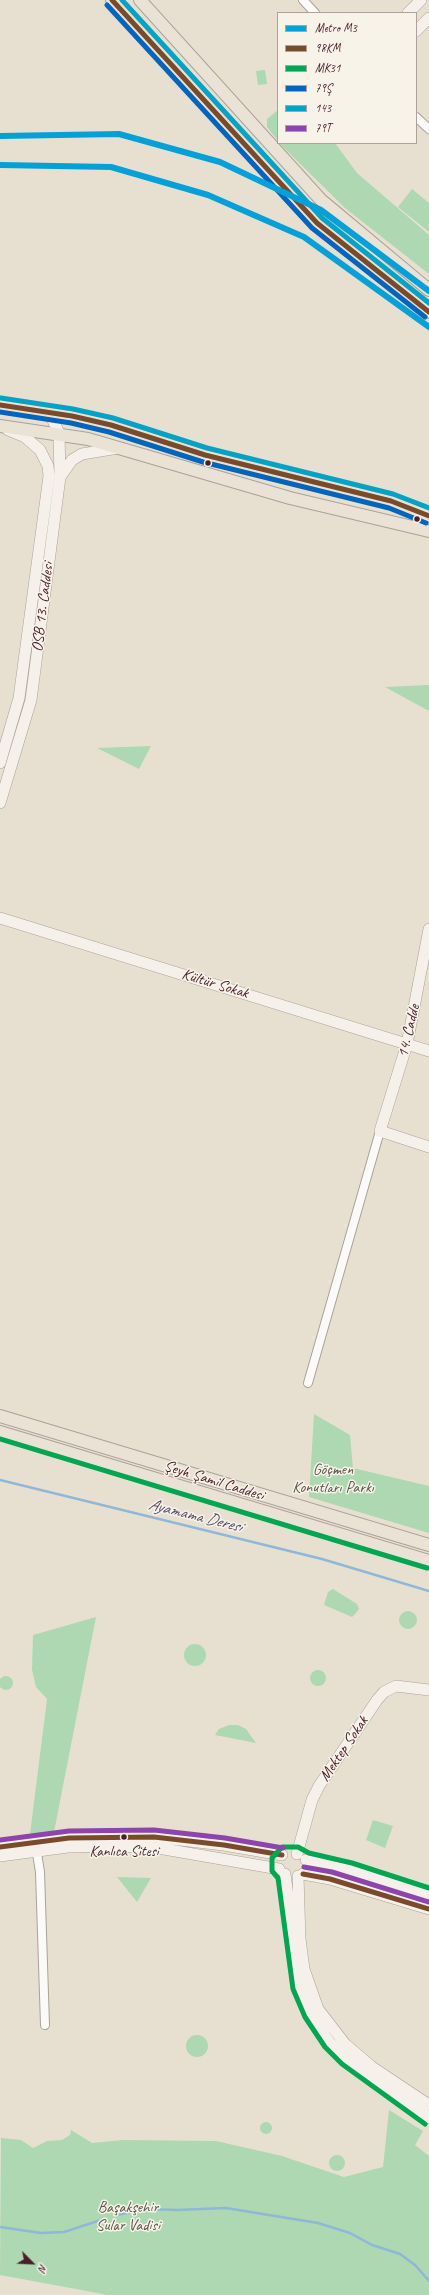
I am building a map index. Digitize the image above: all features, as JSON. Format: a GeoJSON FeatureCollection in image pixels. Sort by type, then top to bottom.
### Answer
{"type":"FeatureCollection","features":[{"type":"Feature","properties":{"kind":"main road"},"geometry":{"type":"LineString","coordinates":[[112,0],[317,223],[429,312]]}},
{"type":"Feature","properties":{"kind":"main road"},"geometry":{"type":"LineString","coordinates":[[140,0],[321,200],[429,290]]}},
{"type":"Feature","properties":{"kind":"main road"},"geometry":{"type":"LineString","coordinates":[[0,405],[49,412],[111,425],[205,455],[391,501],[429,516]]}},
{"type":"Feature","properties":{"kind":"main road"},"geometry":{"type":"LineString","coordinates":[[0,426],[59,433],[120,447],[290,498],[429,531]]}},
{"type":"Feature","properties":{"kind":"main road","name":"Şeyh Şamil Caddesi"},"geometry":{"type":"LineString","coordinates":[[0,1416],[429,1545]]}},
{"type":"Feature","properties":{"kind":"main road","name":"Şeyh Şamil Caddesi"},"geometry":{"type":"LineString","coordinates":[[0,1432],[429,1561]]}},
{"type":"Feature","properties":{"kind":"street"},"geometry":{"type":"LineString","coordinates":[[303,0],[314,12]]}},
{"type":"Feature","properties":{"kind":"street"},"geometry":{"type":"LineString","coordinates":[[409,12],[421,0]]}},
{"type":"Feature","properties":{"kind":"street"},"geometry":{"type":"LineString","coordinates":[[417,30],[429,18]]}},
{"type":"Feature","properties":{"kind":"street"},"geometry":{"type":"LineString","coordinates":[[417,118],[429,129]]}},
{"type":"Feature","properties":{"kind":"street"},"geometry":{"type":"LineString","coordinates":[[49,412],[59,433],[60,477]]}},
{"type":"Feature","properties":{"kind":"street"},"geometry":{"type":"LineString","coordinates":[[0,426],[16,432],[34,444],[44,457],[49,476],[19,698],[0,763]]}},
{"type":"Feature","properties":{"kind":"street","name":"OSB 13. Caddesi"},"geometry":{"type":"LineString","coordinates":[[0,803],[31,700],[60,477],[72,460],[82,454],[120,447]]}},
{"type":"Feature","properties":{"kind":"street"},"geometry":{"type":"LineString","coordinates":[[12,722],[24,723]]}},
{"type":"Feature","properties":{"kind":"street"},"geometry":{"type":"LineString","coordinates":[[8,737],[20,738]]}},
{"type":"Feature","properties":{"kind":"street","name":"Kültür Sokak"},"geometry":{"type":"LineString","coordinates":[[0,918],[429,1051]]}},
{"type":"Feature","properties":{"kind":"street","name":"14. Cadde"},"geometry":{"type":"LineString","coordinates":[[380,1131],[407,1044],[429,929]]}},
{"type":"Feature","properties":{"kind":"street"},"geometry":{"type":"LineString","coordinates":[[308,1383],[380,1131],[429,1147]]}},
{"type":"Feature","properties":{"kind":"street","name":"Mektep Sokak"},"geometry":{"type":"LineString","coordinates":[[429,1690],[396,1686],[384,1692],[327,1772],[315,1793],[304,1825],[301,1857],[306,1868],[301,1875],[300,1939],[304,1969],[318,2009],[344,2044],[372,2067],[429,2105]]}},
{"type":"Feature","properties":{"kind":"street"},"geometry":{"type":"LineString","coordinates":[[0,1856],[69,1838],[154,1837],[224,1845],[301,1857],[350,1870],[429,1895]]}},
{"type":"Feature","properties":{"kind":"street"},"geometry":{"type":"LineString","coordinates":[[0,1847],[127,1846],[203,1855],[301,1875],[330,1879],[429,1909]]}},
{"type":"Feature","properties":{"kind":"street"},"geometry":{"type":"LineString","coordinates":[[36,1847],[45,2025]]}},
{"type":"Feature","properties":{"kind":"street"},"geometry":{"type":"LineString","coordinates":[[282,1855],[279,1859],[297,1974],[304,2000],[315,2021],[330,2043],[346,2059],[362,2072],[429,2118]]}},
{"type":"Feature","properties":{"kind":"green space"},"geometry":{"type":"Polygon","coordinates":[[[265,70],[267,84],[258,85],[256,71],[265,70]]]}},
{"type":"Feature","properties":{"kind":"green space"},"geometry":{"type":"Polygon","coordinates":[[[277,111],[277,140],[267,127],[267,119],[277,111]]]}},
{"type":"Feature","properties":{"kind":"green space"},"geometry":{"type":"Polygon","coordinates":[[[280,144],[336,144],[357,173],[429,235],[429,274],[345,208],[280,144]]]}},
{"type":"Feature","properties":{"kind":"green space"},"geometry":{"type":"Polygon","coordinates":[[[412,189],[429,203],[429,232],[398,207],[412,189]]]}},
{"type":"Feature","properties":{"kind":"green space"},"geometry":{"type":"Polygon","coordinates":[[[429,685],[429,711],[385,687],[429,685]]]}},
{"type":"Feature","properties":{"kind":"green space"},"geometry":{"type":"Polygon","coordinates":[[[151,746],[139,769],[97,748],[151,746]]]}},
{"type":"Feature","properties":{"kind":"green space","name":"Göçmen Konutları Parkı"},"geometry":{"type":"Polygon","coordinates":[[[314,1414],[350,1435],[353,1468],[429,1486],[429,1533],[309,1497],[314,1414]]]}},
{"type":"Feature","properties":{"kind":"green space"},"geometry":{"type":"Polygon","coordinates":[[[333,1589],[357,1604],[359,1609],[352,1617],[324,1605],[328,1592],[333,1589]]]}},
{"type":"Feature","properties":{"kind":"green space"},"geometry":{"type":"Polygon","coordinates":[[[408,1611],[414,1614],[417,1620],[414,1626],[408,1629],[402,1626],[399,1620],[402,1614],[408,1611]]]}},
{"type":"Feature","properties":{"kind":"green space"},"geometry":{"type":"Polygon","coordinates":[[[96,1617],[54,1832],[30,1834],[47,1699],[36,1687],[32,1670],[33,1635],[96,1617]]]}},
{"type":"Feature","properties":{"kind":"green space"},"geometry":{"type":"Polygon","coordinates":[[[195,1644],[203,1647],[206,1655],[203,1663],[195,1666],[187,1663],[184,1655],[187,1647],[195,1644]]]}},
{"type":"Feature","properties":{"kind":"green space"},"geometry":{"type":"Polygon","coordinates":[[[318,1670],[325,1675],[326,1678],[321,1685],[318,1686],[311,1681],[310,1678],[315,1671],[318,1670]]]}},
{"type":"Feature","properties":{"kind":"green space"},"geometry":{"type":"Polygon","coordinates":[[[3,1676],[9,1676],[13,1680],[13,1686],[9,1690],[3,1690],[-1,1686],[-1,1680],[3,1676]]]}},
{"type":"Feature","properties":{"kind":"green space"},"geometry":{"type":"Polygon","coordinates":[[[229,1725],[238,1725],[246,1729],[256,1743],[215,1735],[219,1729],[229,1725]]]}},
{"type":"Feature","properties":{"kind":"green space"},"geometry":{"type":"Polygon","coordinates":[[[373,1820],[393,1826],[385,1848],[366,1840],[373,1820]]]}},
{"type":"Feature","properties":{"kind":"green space"},"geometry":{"type":"Polygon","coordinates":[[[117,1877],[151,1878],[137,1902],[117,1877]]]}},
{"type":"Feature","properties":{"kind":"green space"},"geometry":{"type":"Polygon","coordinates":[[[197,2035],[205,2038],[208,2046],[205,2054],[197,2057],[189,2054],[186,2046],[189,2038],[197,2035]]]}},
{"type":"Feature","properties":{"kind":"green space","name":"Başakşehir Sular Vadisi"},"geometry":{"type":"Polygon","coordinates":[[[389,2110],[423,2131],[415,2145],[429,2156],[429,2295],[108,2295],[0,2275],[1,2138],[21,2140],[33,2148],[47,2141],[62,2140],[70,2135],[71,2130],[92,2143],[123,2140],[216,2141],[282,2156],[344,2177],[383,2167],[389,2110]]]}},
{"type":"Feature","properties":{"kind":"green space"},"geometry":{"type":"Polygon","coordinates":[[[268,2122],[271,2123],[271,2133],[264,2134],[261,2133],[260,2126],[261,2123],[268,2122]]]}},
{"type":"Feature","properties":{"kind":"green space"},"geometry":{"type":"Polygon","coordinates":[[[337,2155],[343,2157],[345,2163],[343,2169],[337,2171],[331,2169],[329,2163],[331,2157],[337,2155]]]}},
{"type":"Feature","properties":{"kind":"waterway","name":"Ayamama Deresi"},"geometry":{"type":"LineString","coordinates":[[0,1480],[322,1559],[429,1591]]}},
{"type":"Feature","properties":{"kind":"waterway"},"geometry":{"type":"LineString","coordinates":[[117,2215],[147,2209],[177,2210],[226,2208],[318,2223],[350,2233],[372,2245],[400,2254],[415,2265],[429,2281]]}},
{"type":"Feature","properties":{"kind":"waterway"},"geometry":{"type":"LineString","coordinates":[[0,2227],[41,2233],[64,2232],[104,2219]]}},
{"type":"Feature","properties":{"kind":"metro line","name":"M3"},"geometry":{"type":"LineString","coordinates":[[0,136],[119,134],[220,162],[321,210],[429,291]]}},
{"type":"Feature","properties":{"kind":"metro line","name":"M3"},"geometry":{"type":"LineString","coordinates":[[0,165],[111,167],[208,195],[304,237],[429,327]]}},
{"type":"Feature","properties":{"kind":"transit line","name":"98KM"},"geometry":{"type":"LineString","coordinates":[[112,0],[317,223],[429,312]]}},
{"type":"Feature","properties":{"kind":"transit line","name":"143"},"geometry":{"type":"LineString","coordinates":[[122,0],[322,218],[429,303]]}},
{"type":"Feature","properties":{"kind":"transit line","name":"79Ş"},"geometry":{"type":"LineString","coordinates":[[107,5],[312,228],[425,317]]}},
{"type":"Feature","properties":{"kind":"transit line","name":"143"},"geometry":{"type":"LineString","coordinates":[[1,398],[73,409],[113,418],[207,448],[393,494],[429,508]]}},
{"type":"Feature","properties":{"kind":"transit line","name":"98KM"},"geometry":{"type":"LineString","coordinates":[[0,405],[72,416],[111,425],[205,455],[391,501],[429,516]]}},
{"type":"Feature","properties":{"kind":"transit line","name":"79Ş"},"geometry":{"type":"LineString","coordinates":[[0,412],[71,423],[109,432],[203,462],[389,508],[426,523]]}},
{"type":"Feature","properties":{"kind":"transit line","name":"MK31"},"geometry":{"type":"LineString","coordinates":[[0,1439],[427,1568]]}},
{"type":"Feature","properties":{"kind":"transit line","name":"79T"},"geometry":{"type":"LineString","coordinates":[[0,1840],[69,1831],[154,1830],[225,1838],[283,1848]]}},
{"type":"Feature","properties":{"kind":"transit line","name":"98KM"},"geometry":{"type":"LineString","coordinates":[[0,1847],[69,1838],[154,1837],[224,1845],[282,1855]]}},
{"type":"Feature","properties":{"kind":"transit line","name":"MK31"},"geometry":{"type":"LineString","coordinates":[[425,2124],[342,2064],[325,2047],[305,2017],[293,1989],[278,1878],[272,1871],[272,1858],[282,1847],[298,1847],[309,1853],[352,1863],[429,1888]]}},
{"type":"Feature","properties":{"kind":"transit line","name":"79T"},"geometry":{"type":"LineString","coordinates":[[304,1867],[332,1872],[429,1902]]}},
{"type":"Feature","properties":{"kind":"transit line","name":"98KM"},"geometry":{"type":"LineString","coordinates":[[303,1874],[330,1879],[429,1909]]}},
{"type":"Feature","properties":{"kind":"place","name":"Kanlıca Sitesi"},"geometry":{"type":"Point","coordinates":[124,1837]}}]}
